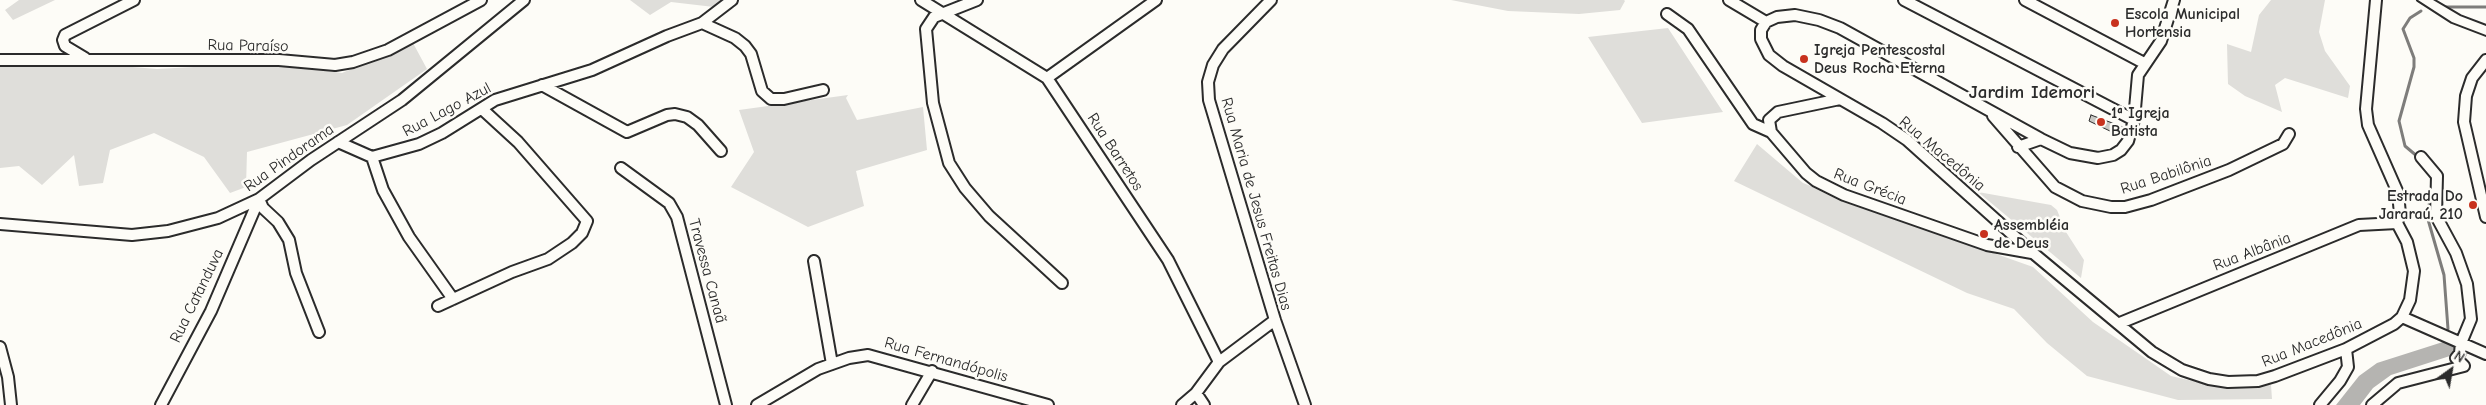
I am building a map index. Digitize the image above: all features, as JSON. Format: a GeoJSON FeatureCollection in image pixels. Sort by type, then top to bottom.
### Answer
{"type":"FeatureCollection","features":[{"type":"Feature","properties":{"kind":"street"},"geometry":{"type":"LineString","coordinates":[[87,59],[65,46],[63,40],[65,36],[89,21],[134,0]]}},
{"type":"Feature","properties":{"kind":"street","name":"Rua Paraíso"},"geometry":{"type":"LineString","coordinates":[[0,60],[279,60],[318,65],[352,62],[388,50],[481,0]]}},
{"type":"Feature","properties":{"kind":"street","name":"Rua Pindorama"},"geometry":{"type":"LineString","coordinates":[[0,224],[132,235],[198,225],[218,218],[259,199],[409,94],[475,42],[524,0]]}},
{"type":"Feature","properties":{"kind":"street","name":"Rua Lago Azul"},"geometry":{"type":"LineString","coordinates":[[372,158],[419,144],[495,100],[592,70],[667,36],[702,23],[732,0]]}},
{"type":"Feature","properties":{"kind":"street"},"geometry":{"type":"LineString","coordinates":[[921,0],[1047,78],[1156,0]]}},
{"type":"Feature","properties":{"kind":"street"},"geometry":{"type":"LineString","coordinates":[[977,0],[941,14],[929,22],[926,29],[933,103],[949,163],[965,188],[989,216],[1062,283]]}},
{"type":"Feature","properties":{"kind":"street","name":"Rua Maria de Jesus Freitas Dias"},"geometry":{"type":"LineString","coordinates":[[1271,0],[1224,49],[1213,65],[1208,82],[1211,107],[1275,320],[1305,405]]}},
{"type":"Feature","properties":{"kind":"street"},"geometry":{"type":"LineString","coordinates":[[1729,0],[1766,22],[1777,17],[1794,15],[1819,20],[1840,28],[2041,139],[2070,153],[2086,157],[2113,155],[2121,150],[2128,141],[2134,120],[2138,75],[2144,62],[2155,52],[2161,41],[2174,0]]}},
{"type":"Feature","properties":{"kind":"street"},"geometry":{"type":"LineString","coordinates":[[1904,0],[2134,120]]}},
{"type":"Feature","properties":{"kind":"street"},"geometry":{"type":"LineString","coordinates":[[2025,0],[2144,62]]}},
{"type":"Feature","properties":{"kind":"street"},"geometry":{"type":"LineString","coordinates":[[2376,0],[2366,109],[2368,125],[2398,192],[2400,214],[2397,223],[2407,242],[2414,271],[2410,300],[2402,317],[2486,354]]}},
{"type":"Feature","properties":{"kind":"street"},"geometry":{"type":"LineString","coordinates":[[2424,0],[2456,19],[2486,31]]}},
{"type":"Feature","properties":{"kind":"street","name":"Rua Grécia"},"geometry":{"type":"LineString","coordinates":[[1667,14],[1688,29],[1753,124],[1771,132],[1806,173],[1828,188],[1987,245],[2033,253]]}},
{"type":"Feature","properties":{"kind":"street","name":"Rua Macedônia"},"geometry":{"type":"LineString","coordinates":[[1766,22],[1761,30],[1761,39],[1769,55],[1783,66],[1907,140],[2033,253],[2167,362],[2209,379],[2228,382],[2258,381],[2346,349],[2394,324],[2402,317]]}},
{"type":"Feature","properties":{"kind":"street"},"geometry":{"type":"LineString","coordinates":[[702,23],[735,38],[745,46],[754,60],[762,90],[771,99],[784,99],[823,90]]}},
{"type":"Feature","properties":{"kind":"street"},"geometry":{"type":"LineString","coordinates":[[2486,61],[2472,78],[2466,96],[2464,122],[2486,217]]}},
{"type":"Feature","properties":{"kind":"street","name":"Rua Barretos"},"geometry":{"type":"LineString","coordinates":[[1047,78],[1168,260],[1219,362]]}},
{"type":"Feature","properties":{"kind":"street"},"geometry":{"type":"LineString","coordinates":[[542,85],[627,132],[684,110],[696,116]]}},
{"type":"Feature","properties":{"kind":"street"},"geometry":{"type":"LineString","coordinates":[[1771,132],[1769,120],[1778,112],[1840,99]]}},
{"type":"Feature","properties":{"kind":"street"},"geometry":{"type":"LineString","coordinates":[[438,306],[512,272],[548,259],[582,234],[587,221],[518,142],[482,109]]}},
{"type":"Feature","properties":{"kind":"street","name":"Rua Babilônia"},"geometry":{"type":"LineString","coordinates":[[1990,112],[2018,147],[2055,187],[2082,201],[2111,207],[2151,200],[2229,170],[2283,144],[2289,134]]}},
{"type":"Feature","properties":{"kind":"street"},"geometry":{"type":"LineString","coordinates":[[675,114],[687,118],[698,125],[721,151]]}},
{"type":"Feature","properties":{"kind":"street"},"geometry":{"type":"LineString","coordinates":[[2018,147],[2041,139]]}},
{"type":"Feature","properties":{"kind":"street"},"geometry":{"type":"LineString","coordinates":[[338,142],[372,158],[383,190],[409,238],[453,299]]}},
{"type":"Feature","properties":{"kind":"street"},"geometry":{"type":"LineString","coordinates":[[2372,405],[2398,383],[2436,376],[2464,366],[2456,358],[2460,354],[2461,343],[2471,319],[2467,284],[2456,253],[2436,216],[2435,204],[2438,176],[2421,157]]}},
{"type":"Feature","properties":{"kind":"street","name":"Travessa Canaã"},"geometry":{"type":"LineString","coordinates":[[621,168],[669,203],[677,217],[716,373],[726,405]]}},
{"type":"Feature","properties":{"kind":"street"},"geometry":{"type":"LineString","coordinates":[[259,199],[263,208],[278,222],[290,240],[296,273],[319,332]]}},
{"type":"Feature","properties":{"kind":"street","name":"Rua Catanduva"},"geometry":{"type":"LineString","coordinates":[[161,405],[211,311],[259,199]]}},
{"type":"Feature","properties":{"kind":"street","name":"Rua Albânia"},"geometry":{"type":"LineString","coordinates":[[2120,323],[2218,281],[2296,252],[2359,225],[2371,222],[2397,223]]}},
{"type":"Feature","properties":{"kind":"street"},"geometry":{"type":"LineString","coordinates":[[814,261],[832,364]]}},
{"type":"Feature","properties":{"kind":"street"},"geometry":{"type":"LineString","coordinates":[[1182,405],[1196,393],[1219,362],[1275,320]]}},
{"type":"Feature","properties":{"kind":"street"},"geometry":{"type":"LineString","coordinates":[[0,347],[4,379],[11,405]]}},
{"type":"Feature","properties":{"kind":"street"},"geometry":{"type":"LineString","coordinates":[[2320,405],[2340,381],[2348,367],[2346,349]]}},
{"type":"Feature","properties":{"kind":"street","name":"Rua Fernandópolis"},"geometry":{"type":"LineString","coordinates":[[756,405],[807,375],[832,364],[868,355],[932,370],[1048,405]]}},
{"type":"Feature","properties":{"kind":"street"},"geometry":{"type":"LineString","coordinates":[[912,405],[932,370]]}},
{"type":"Feature","properties":{"kind":"street"},"geometry":{"type":"LineString","coordinates":[[1196,393],[1204,405]]}},
{"type":"Feature","properties":{"kind":"shaded area"},"geometry":{"type":"Polygon","coordinates":[[[19,0],[55,0],[13,20],[5,10],[19,0]]]}},
{"type":"Feature","properties":{"kind":"shaded area"},"geometry":{"type":"Polygon","coordinates":[[[630,0],[722,0],[714,7],[671,2],[650,15],[630,0]]]}},
{"type":"Feature","properties":{"kind":"shaded area"},"geometry":{"type":"Polygon","coordinates":[[[1451,0],[1625,1],[1620,10],[1579,14],[1508,11],[1451,0]]]}},
{"type":"Feature","properties":{"kind":"shaded area"},"geometry":{"type":"Polygon","coordinates":[[[2271,0],[2325,0],[2319,32],[2325,51],[2350,86],[2348,98],[2285,78],[2275,85],[2282,112],[2245,96],[2228,84],[2227,44],[2251,52],[2259,15],[2271,0]]]}},
{"type":"Feature","properties":{"kind":"shaded area"},"geometry":{"type":"Polygon","coordinates":[[[1668,28],[1723,112],[1642,123],[1588,37],[1668,28]]]}},
{"type":"Feature","properties":{"kind":"shaded area"},"geometry":{"type":"Polygon","coordinates":[[[413,43],[427,69],[347,125],[247,152],[246,187],[230,193],[204,157],[154,133],[110,150],[103,183],[79,186],[74,155],[42,185],[19,166],[0,168],[0,65],[96,64],[157,69],[268,63],[342,73],[413,43]]]}},
{"type":"Feature","properties":{"kind":"shaded area"},"geometry":{"type":"Polygon","coordinates":[[[848,95],[846,98],[857,120],[923,107],[927,150],[856,171],[864,206],[808,227],[731,187],[754,152],[739,110],[848,95]]]}},
{"type":"Feature","properties":{"kind":"shaded area"},"geometry":{"type":"Polygon","coordinates":[[[1757,144],[1803,183],[1864,207],[2033,267],[2093,322],[2171,376],[2223,388],[2271,385],[2272,399],[2178,400],[2087,376],[2047,343],[2014,309],[1967,293],[1734,181],[1757,144]]]}},
{"type":"Feature","properties":{"kind":"shaded area"},"geometry":{"type":"Polygon","coordinates":[[[1978,192],[2051,205],[2057,210],[2066,232],[2084,260],[2081,278],[1978,192]]]}},
{"type":"Feature","properties":{"kind":"building","name":"1ª Igreja Batista"},"geometry":{"type":"Polygon","coordinates":[[[2091,115],[2123,127],[2112,132],[2089,121],[2091,115]]]}},
{"type":"Feature","properties":{"kind":"waterway"},"geometry":{"type":"LineString","coordinates":[[2446,7],[2486,7]]}},
{"type":"Feature","properties":{"kind":"waterway"},"geometry":{"type":"LineString","coordinates":[[2418,157],[2405,146],[2399,121],[2414,67],[2414,58],[2403,29],[2410,18],[2421,11]]}},
{"type":"Feature","properties":{"kind":"waterway"},"geometry":{"type":"LineString","coordinates":[[2432,189],[2427,216],[2444,275],[2448,329]]}},
{"type":"Feature","properties":{"kind":"waterway"},"geometry":{"type":"LineString","coordinates":[[2347,405],[2366,382],[2384,369],[2446,349]]}},
{"type":"Feature","properties":{"kind":"place","name":"Escola Municipal Hortensia"},"geometry":{"type":"Point","coordinates":[2115,23]}},
{"type":"Feature","properties":{"kind":"place","name":"Igreja Pentescostal Deus Rocha Eterna"},"geometry":{"type":"Point","coordinates":[1804,59]}},
{"type":"Feature","properties":{"kind":"place","name":"1ª Igreja Batista"},"geometry":{"type":"Point","coordinates":[2101,122]}},
{"type":"Feature","properties":{"kind":"place","name":"Estrada Do Jararaú, 210"},"geometry":{"type":"Point","coordinates":[2473,205]}},
{"type":"Feature","properties":{"kind":"place","name":"Assembléia de Deus"},"geometry":{"type":"Point","coordinates":[1984,234]}},
{"type":"Feature","properties":{"kind":"district","name":"Jardim Idemori"},"geometry":{"type":"Point","coordinates":[2032,93]}}]}
